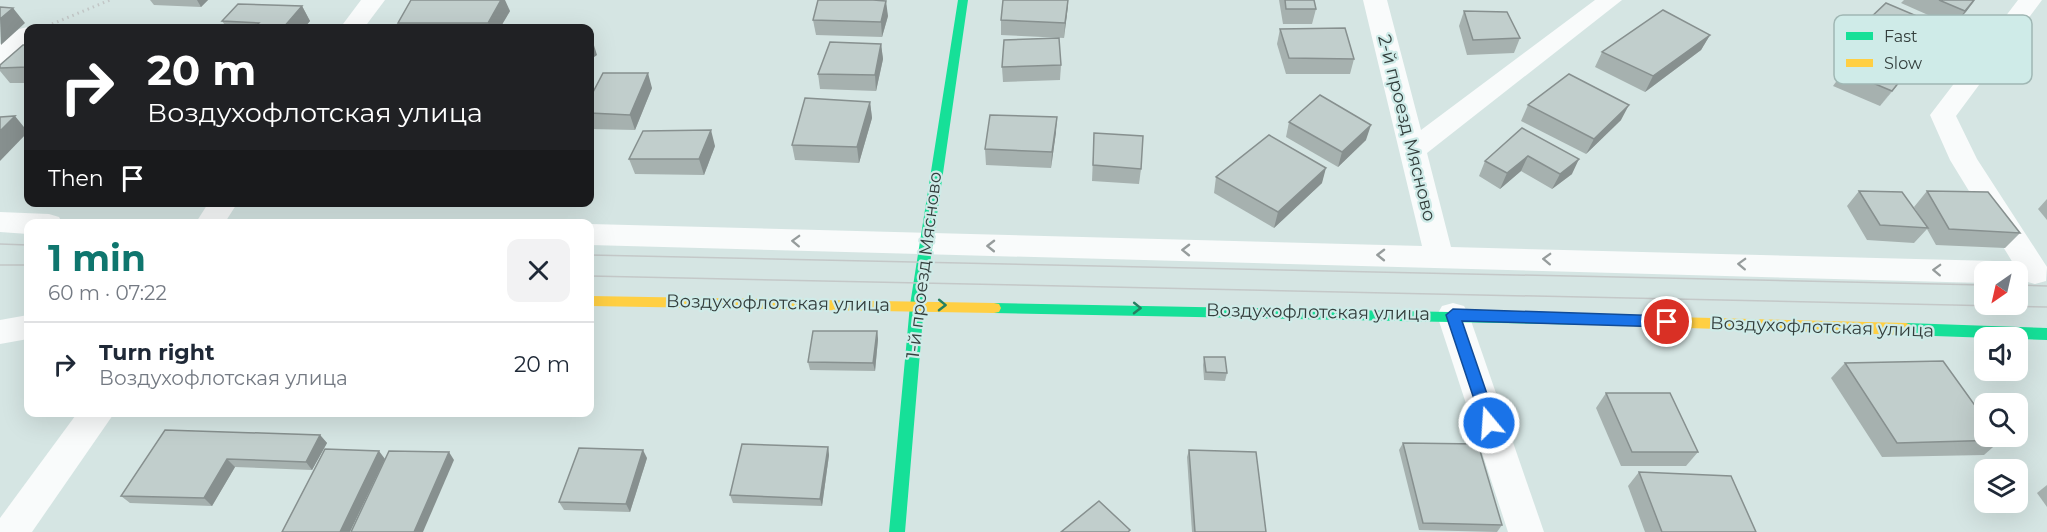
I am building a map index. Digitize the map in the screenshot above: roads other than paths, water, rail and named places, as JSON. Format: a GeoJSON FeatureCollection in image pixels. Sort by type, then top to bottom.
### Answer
{"type":"FeatureCollection","features":[{"type":"Feature","properties":{"kind":"street"},"geometry":{"type":"LineString","coordinates":[[355,24],[373,0]]}},
{"type":"Feature","properties":{"kind":"street","name":"1-й проезд Мясново"},"geometry":{"type":"LineString","coordinates":[[897,532],[917,305],[963,0]]}},
{"type":"Feature","properties":{"kind":"street","name":"2-й проезд Мясново"},"geometry":{"type":"LineString","coordinates":[[1375,0],[1439,256]]}},
{"type":"Feature","properties":{"kind":"street"},"geometry":{"type":"LineString","coordinates":[[1412,150],[1610,0]]}},
{"type":"Feature","properties":{"kind":"street"},"geometry":{"type":"LineString","coordinates":[[2019,15],[2030,0]]}},
{"type":"Feature","properties":{"kind":"street"},"geometry":{"type":"LineString","coordinates":[[0,56],[24,40]]}},
{"type":"Feature","properties":{"kind":"street"},"geometry":{"type":"LineString","coordinates":[[1966,84],[1943,115],[1964,160],[2033,272]]}},
{"type":"Feature","properties":{"kind":"street"},"geometry":{"type":"LineString","coordinates":[[0,222],[24,223]]}},
{"type":"Feature","properties":{"kind":"street"},"geometry":{"type":"LineString","coordinates":[[594,235],[1974,271]]}},
{"type":"Feature","properties":{"kind":"street","name":"Воздухофлотская улица"},"geometry":{"type":"LineString","coordinates":[[594,301],[1453,315],[2047,334]]}},
{"type":"Feature","properties":{"kind":"street"},"geometry":{"type":"LineString","coordinates":[[1453,315],[1526,532]]}},
{"type":"Feature","properties":{"kind":"street"},"geometry":{"type":"LineString","coordinates":[[0,332],[24,328]]}},
{"type":"Feature","properties":{"kind":"street"},"geometry":{"type":"LineString","coordinates":[[12,532],[94,417]]}},
{"type":"Feature","properties":{"kind":"tram line"},"geometry":{"type":"LineString","coordinates":[[0,244],[24,245]]}},
{"type":"Feature","properties":{"kind":"tram line"},"geometry":{"type":"LineString","coordinates":[[594,255],[1974,285]]}},
{"type":"Feature","properties":{"kind":"tram line"},"geometry":{"type":"LineString","coordinates":[[0,265],[24,265]]}},
{"type":"Feature","properties":{"kind":"tram line"},"geometry":{"type":"LineString","coordinates":[[594,276],[2047,307]]}},
{"type":"Feature","properties":{"kind":"tram line"},"geometry":{"type":"LineString","coordinates":[[2028,285],[2047,286]]}}]}
